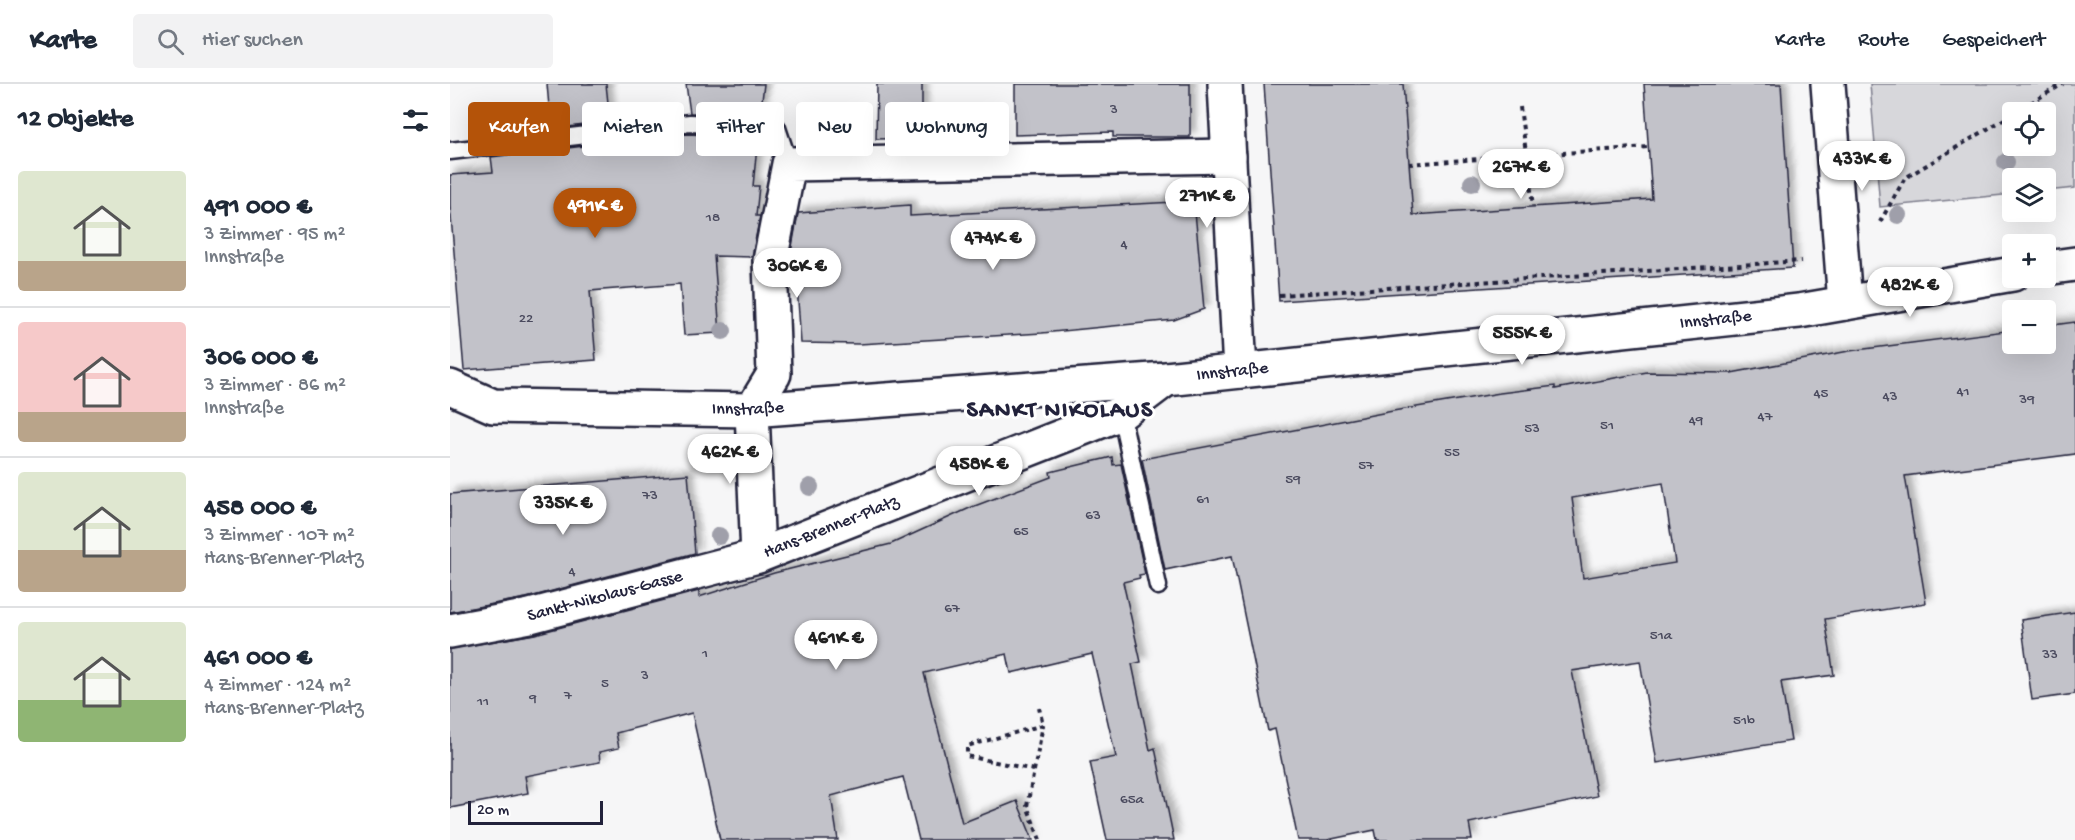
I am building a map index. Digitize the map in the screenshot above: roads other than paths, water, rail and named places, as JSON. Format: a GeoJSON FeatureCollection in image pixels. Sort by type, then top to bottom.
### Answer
{"type":"FeatureCollection","features":[{"type":"Feature","properties":{"kind":"street"},"geometry":{"type":"LineString","coordinates":[[1225,84],[1240,371]]}},
{"type":"Feature","properties":{"kind":"street"},"geometry":{"type":"LineString","coordinates":[[1828,84],[1845,303]]}},
{"type":"Feature","properties":{"kind":"street"},"geometry":{"type":"LineString","coordinates":[[752,410],[774,374],[770,261],[789,164],[1229,156]]}},
{"type":"Feature","properties":{"kind":"street"},"geometry":{"type":"LineString","coordinates":[[2056,267],[2075,264]]}},
{"type":"Feature","properties":{"kind":"street","name":"Innstraße"},"geometry":{"type":"LineString","coordinates":[[450,387],[494,406],[752,410],[1166,380],[1799,311],[2002,276]]}},
{"type":"Feature","properties":{"kind":"street","name":"Hans-Brenner-Platz"},"geometry":{"type":"LineString","coordinates":[[752,410],[758,556],[1121,413],[1166,380]]}},
{"type":"Feature","properties":{"kind":"street","name":"Sankt-Nikolaus-Gasse"},"geometry":{"type":"LineString","coordinates":[[450,631],[530,616],[758,556]]}},
{"type":"Feature","properties":{"kind":"lane"},"geometry":{"type":"LineString","coordinates":[[450,151],[690,123],[777,128],[789,164]]}},
{"type":"Feature","properties":{"kind":"lane"},"geometry":{"type":"LineString","coordinates":[[1121,413],[1158,586]]}},
{"type":"Feature","properties":{"kind":"district","name":"SANKT NIKOLAUS"},"geometry":{"type":"Point","coordinates":[1060,411]}}]}
